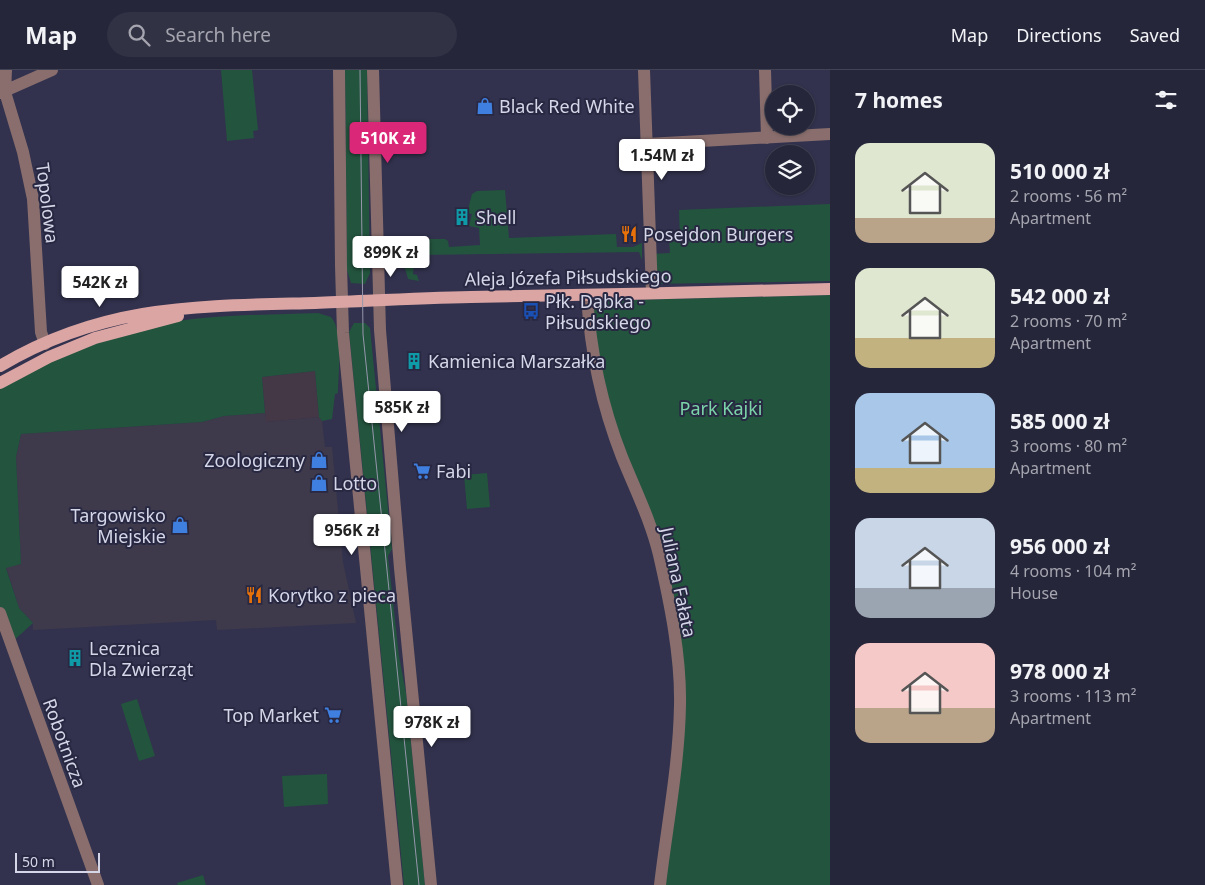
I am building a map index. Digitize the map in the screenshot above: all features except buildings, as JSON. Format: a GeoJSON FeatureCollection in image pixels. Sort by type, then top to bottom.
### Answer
{"type":"FeatureCollection","features":[{"type":"Feature","properties":{"kind":"main road","name":"Aleja Józefa Piłsudskiego"},"geometry":{"type":"LineString","coordinates":[[0,366],[45,344],[115,318],[178,308],[378,299],[830,289]]}},
{"type":"Feature","properties":{"kind":"main road","name":"Aleja Józefa Piłsudskiego"},"geometry":{"type":"LineString","coordinates":[[0,383],[49,357],[95,338],[138,324],[216,306]]}},
{"type":"Feature","properties":{"kind":"street","name":"Topolowa"},"geometry":{"type":"LineString","coordinates":[[6,70],[3,92],[23,152],[33,199],[41,332],[45,344]]}},
{"type":"Feature","properties":{"kind":"street"},"geometry":{"type":"LineString","coordinates":[[3,92],[52,70]]}},
{"type":"Feature","properties":{"kind":"street"},"geometry":{"type":"LineString","coordinates":[[339,70],[342,301],[397,885]]}},
{"type":"Feature","properties":{"kind":"street"},"geometry":{"type":"LineString","coordinates":[[373,70],[378,299],[400,568],[431,885]]}},
{"type":"Feature","properties":{"kind":"street"},"geometry":{"type":"LineString","coordinates":[[644,70],[652,293]]}},
{"type":"Feature","properties":{"kind":"street"},"geometry":{"type":"LineString","coordinates":[[765,70],[767,138]]}},
{"type":"Feature","properties":{"kind":"street"},"geometry":{"type":"LineString","coordinates":[[647,144],[830,134]]}},
{"type":"Feature","properties":{"kind":"street","name":"Juliana Fałata"},"geometry":{"type":"LineString","coordinates":[[587,295],[589,319],[602,391],[622,455],[659,553],[676,655],[680,702],[679,735],[660,885]]}},
{"type":"Feature","properties":{"kind":"street","name":"Robotnicza"},"geometry":{"type":"LineString","coordinates":[[0,613],[5,645],[98,885]]}},
{"type":"Feature","properties":{"kind":"shaded area"},"geometry":{"type":"Polygon","coordinates":[[[315,371],[319,417],[266,422],[262,377],[315,371]]]}},
{"type":"Feature","properties":{"kind":"shaded area","name":"Targowisko Miejskie"},"geometry":{"type":"Polygon","coordinates":[[[265,413],[267,422],[319,417],[322,421],[325,447],[332,447],[343,562],[356,623],[217,630],[216,620],[33,630],[33,623],[19,608],[6,567],[21,564],[16,457],[21,434],[202,422],[224,416],[265,413]]]}},
{"type":"Feature","properties":{"kind":"green space"},"geometry":{"type":"Polygon","coordinates":[[[221,70],[252,70],[258,130],[253,131],[254,138],[227,141],[221,70]]]}},
{"type":"Feature","properties":{"kind":"green space"},"geometry":{"type":"Polygon","coordinates":[[[345,70],[367,70],[370,273],[365,284],[351,283],[347,270],[345,70]]]}},
{"type":"Feature","properties":{"kind":"green space"},"geometry":{"type":"Polygon","coordinates":[[[505,190],[509,238],[616,234],[617,247],[633,247],[642,243],[642,260],[639,252],[419,255],[419,260],[414,264],[413,274],[417,275],[419,281],[408,279],[401,254],[430,239],[445,239],[448,241],[449,247],[480,245],[479,228],[469,226],[472,214],[467,213],[472,194],[477,191],[505,190]]]}},
{"type":"Feature","properties":{"kind":"green space"},"geometry":{"type":"Polygon","coordinates":[[[830,204],[830,281],[651,284],[650,254],[670,253],[669,240],[680,240],[679,210],[830,204]]]}},
{"type":"Feature","properties":{"kind":"green space","name":"Park Kajki"},"geometry":{"type":"Polygon","coordinates":[[[830,295],[830,885],[660,885],[679,735],[666,588],[621,455],[587,301],[830,295]]]}},
{"type":"Feature","properties":{"kind":"green space"},"geometry":{"type":"Polygon","coordinates":[[[318,313],[331,317],[338,332],[338,393],[335,394],[332,419],[322,421],[319,417],[315,371],[262,377],[265,413],[224,416],[202,422],[21,434],[16,457],[21,564],[6,568],[19,608],[33,623],[11,643],[0,613],[0,387],[95,343],[155,325],[216,317],[318,313]]]}},
{"type":"Feature","properties":{"kind":"green space"},"geometry":{"type":"Polygon","coordinates":[[[354,323],[365,323],[370,328],[392,549],[388,556],[399,656],[406,693],[425,885],[404,885],[349,332],[354,323]]]}},
{"type":"Feature","properties":{"kind":"green space"},"geometry":{"type":"Polygon","coordinates":[[[487,473],[490,507],[467,509],[464,475],[487,473]]]}},
{"type":"Feature","properties":{"kind":"green space"},"geometry":{"type":"Polygon","coordinates":[[[137,699],[155,756],[139,761],[121,704],[137,699]]]}},
{"type":"Feature","properties":{"kind":"green space"},"geometry":{"type":"Polygon","coordinates":[[[327,774],[328,804],[284,807],[282,776],[327,774]]]}},
{"type":"Feature","properties":{"kind":"green space"},"geometry":{"type":"Polygon","coordinates":[[[203,875],[206,885],[178,885],[177,883],[203,875]]]}},
{"type":"Feature","properties":{"kind":"tram line"},"geometry":{"type":"LineString","coordinates":[[360,70],[363,334],[419,885]]}},
{"type":"Feature","properties":{"kind":"place","name":"Black Red White"},"geometry":{"type":"Point","coordinates":[485,106]}},
{"type":"Feature","properties":{"kind":"place","name":"Shell"},"geometry":{"type":"Point","coordinates":[462,217]}},
{"type":"Feature","properties":{"kind":"place","name":"Posejdon Burgers"},"geometry":{"type":"Point","coordinates":[629,234]}},
{"type":"Feature","properties":{"kind":"place","name":"Płk. Dąbka - Piłsudskiego"},"geometry":{"type":"Point","coordinates":[531,311]}},
{"type":"Feature","properties":{"kind":"place","name":"Kamienica Marszałka"},"geometry":{"type":"Point","coordinates":[414,361]}},
{"type":"Feature","properties":{"kind":"place","name":"Zoologiczny"},"geometry":{"type":"Point","coordinates":[319,460]}},
{"type":"Feature","properties":{"kind":"place","name":"Fabi"},"geometry":{"type":"Point","coordinates":[422,471]}},
{"type":"Feature","properties":{"kind":"place","name":"Lotto"},"geometry":{"type":"Point","coordinates":[319,483]}},
{"type":"Feature","properties":{"kind":"place","name":"Targowisko Miejskie"},"geometry":{"type":"Point","coordinates":[180,525]}},
{"type":"Feature","properties":{"kind":"place","name":"Korytko z pieca"},"geometry":{"type":"Point","coordinates":[254,595]}},
{"type":"Feature","properties":{"kind":"place","name":"Lecznica Dla Zwierząt"},"geometry":{"type":"Point","coordinates":[75,658]}},
{"type":"Feature","properties":{"kind":"place","name":"Top Market"},"geometry":{"type":"Point","coordinates":[333,715]}}]}
